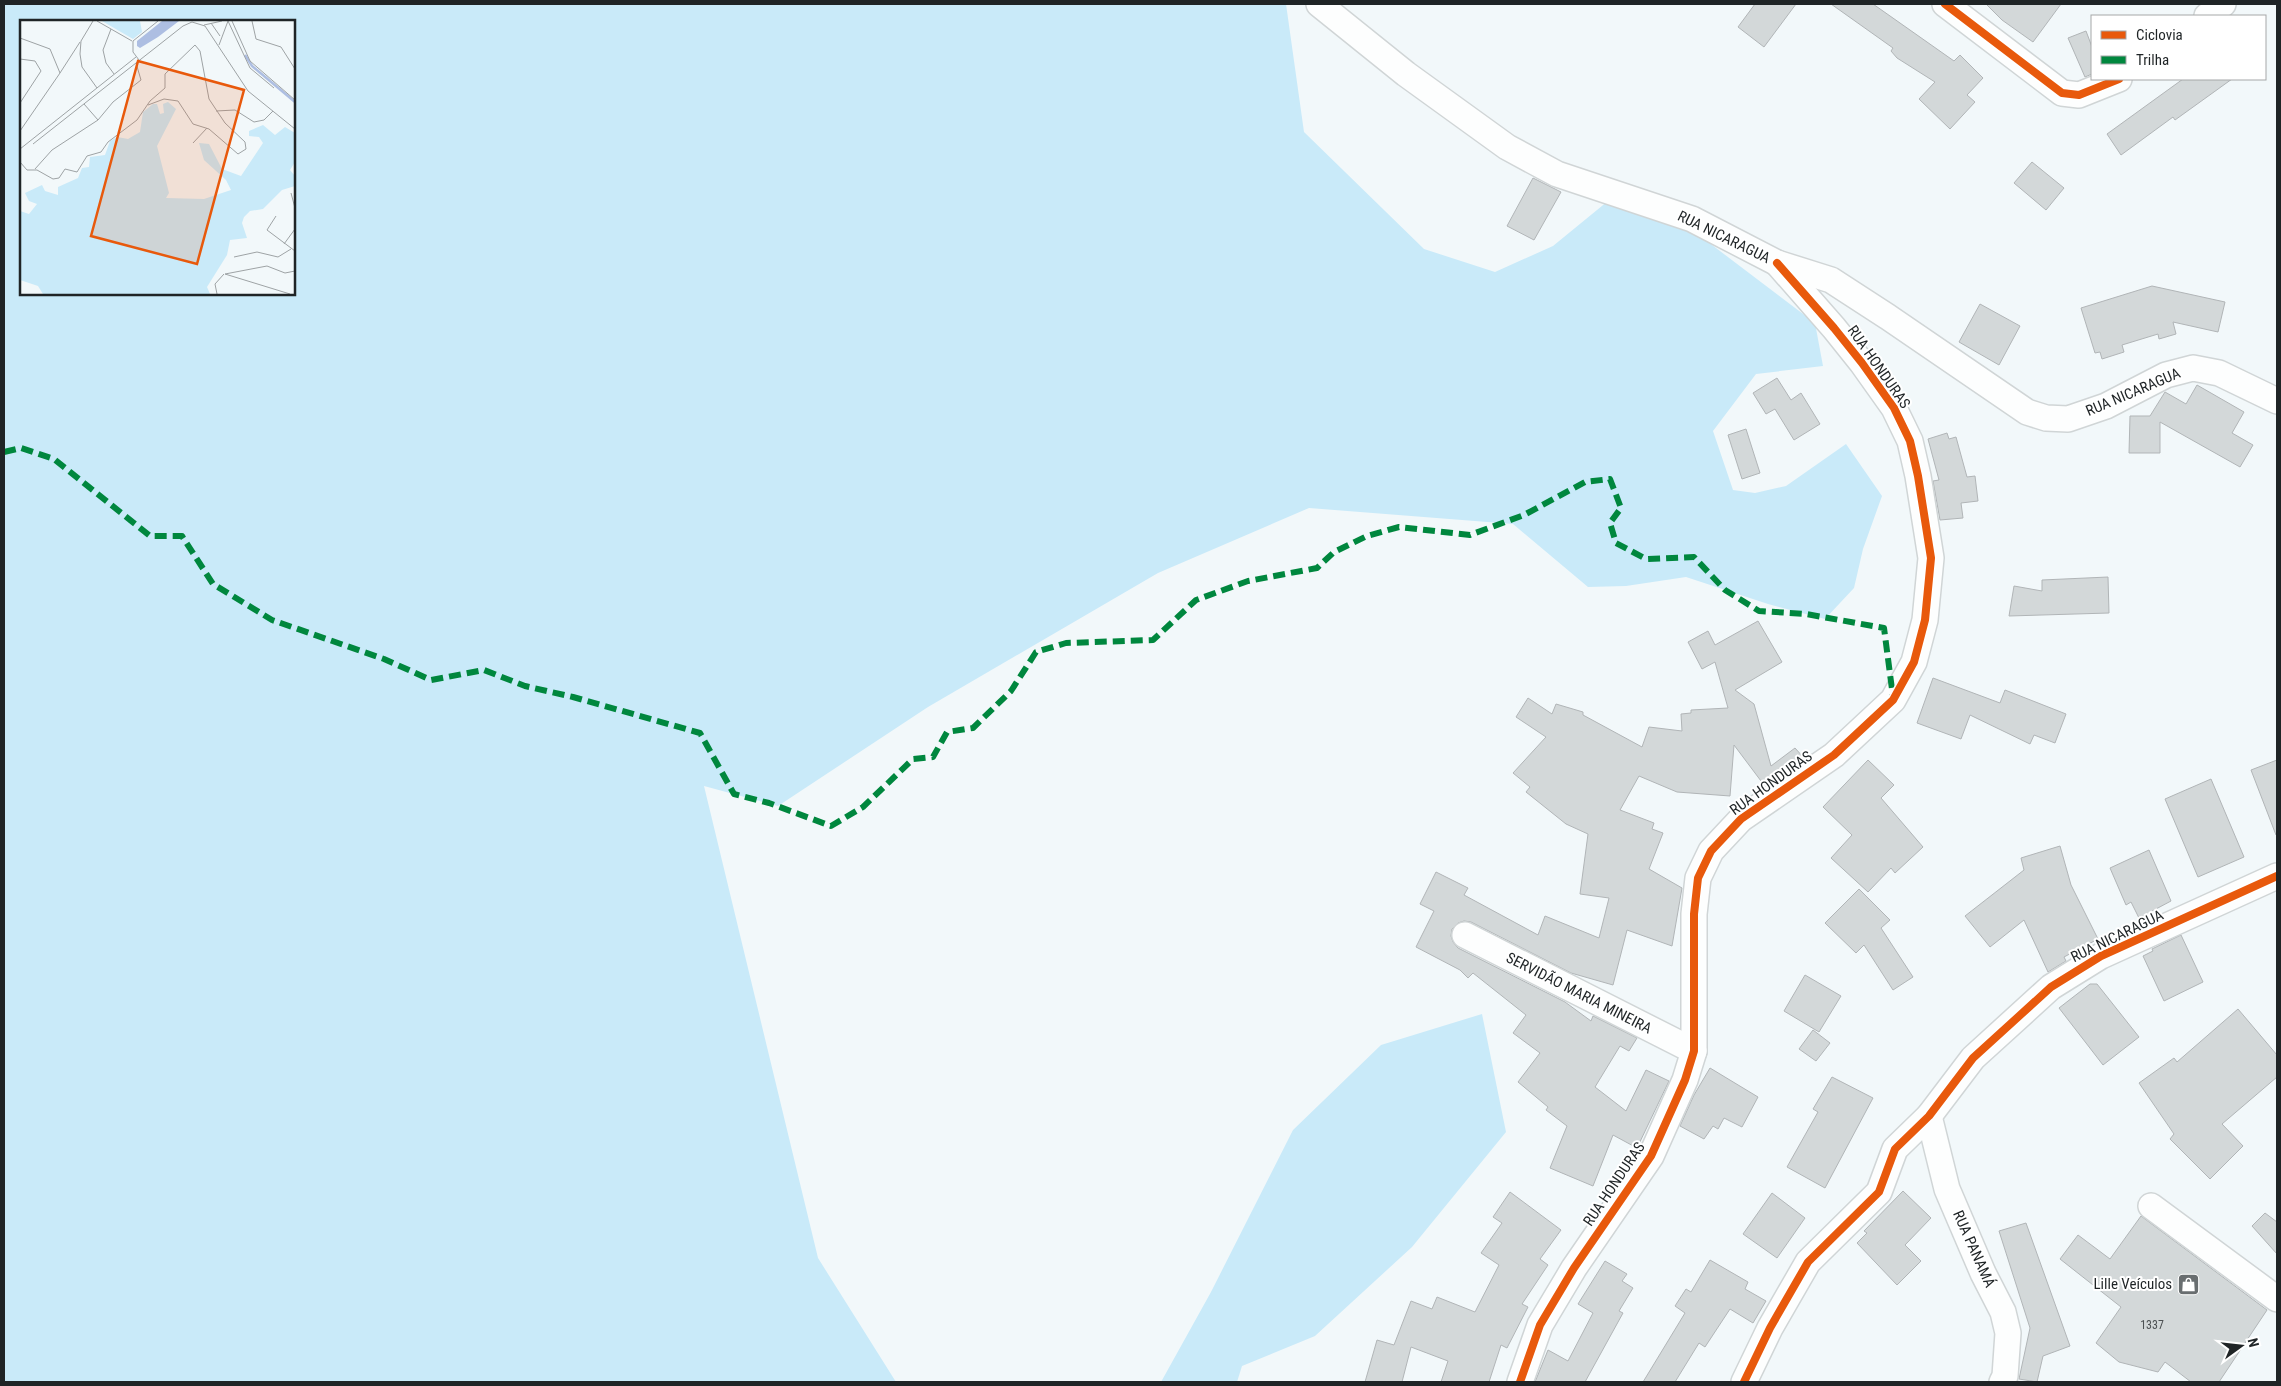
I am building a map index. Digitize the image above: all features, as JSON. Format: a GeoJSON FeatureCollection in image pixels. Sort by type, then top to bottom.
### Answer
{"type":"FeatureCollection","features":[{"type":"Feature","properties":{"kind":"street","name":"RUA NICARAGUA"},"geometry":{"type":"LineString","coordinates":[[1320,4],[1406,74],[1508,147],[1557,174],[1692,219],[1777,263],[1831,280],[2027,412],[2046,418],[2068,419],[2098,408],[2166,375],[2193,368],[2219,372],[2277,401]]}},
{"type":"Feature","properties":{"kind":"street"},"geometry":{"type":"LineString","coordinates":[[1945,4],[2062,93],[2078,95],[2116,80]]}},
{"type":"Feature","properties":{"kind":"street"},"geometry":{"type":"LineString","coordinates":[[2208,15],[2223,4]]}},
{"type":"Feature","properties":{"kind":"street","name":"RUA HONDURAS"},"geometry":{"type":"LineString","coordinates":[[1520,1382],[1540,1325],[1574,1268],[1651,1156],[1685,1080],[1694,1051],[1694,914],[1698,878],[1711,851],[1741,819],[1834,755],[1893,700],[1914,662],[1925,620],[1931,558],[1918,476],[1910,441],[1894,408],[1862,363],[1777,263]]}},
{"type":"Feature","properties":{"kind":"street","name":"RUA NICARAGUA"},"geometry":{"type":"LineString","coordinates":[[1928,1116],[1973,1058],[2051,987],[2101,956],[2277,876]]}},
{"type":"Feature","properties":{"kind":"street","name":"SERVIDÃO MARIA MINEIRA"},"geometry":{"type":"LineString","coordinates":[[1465,936],[1694,1051]]}},
{"type":"Feature","properties":{"kind":"street"},"geometry":{"type":"LineString","coordinates":[[1744,1382],[1770,1328],[1808,1262],[1879,1192],[1895,1149],[1928,1116]]}},
{"type":"Feature","properties":{"kind":"street","name":"RUA PANAMÁ"},"geometry":{"type":"LineString","coordinates":[[1928,1116],[1947,1189],[1983,1273],[2003,1312],[2008,1333],[2005,1376],[2002,1382]]}},
{"type":"Feature","properties":{"kind":"street"},"geometry":{"type":"LineString","coordinates":[[2152,1206],[2277,1299]]}},
{"type":"Feature","properties":{"kind":"shaded area"},"geometry":{"type":"Polygon","coordinates":[[[4,4],[1286,4],[1304,132],[1424,249],[1495,272],[1553,246],[1608,201],[1683,223],[1815,323],[1823,366],[1756,374],[1713,431],[1733,490],[1755,493],[1786,486],[1846,444],[1882,496],[1863,549],[1854,588],[1825,619],[1768,604],[1686,577],[1626,586],[1588,587],[1513,524],[1309,508],[1158,573],[928,707],[778,806],[704,786],[818,1258],[896,1382],[4,1382],[4,4]]]}},
{"type":"Feature","properties":{"kind":"shaded area"},"geometry":{"type":"Polygon","coordinates":[[[1482,1014],[1506,1132],[1412,1247],[1315,1336],[1242,1366],[1237,1382],[1161,1382],[1211,1292],[1293,1130],[1381,1045],[1482,1014]]]}},
{"type":"Feature","properties":{"kind":"building"},"geometry":{"type":"Polygon","coordinates":[[[1755,4],[1796,4],[1764,47],[1738,27],[1755,4]]]}},
{"type":"Feature","properties":{"kind":"building"},"geometry":{"type":"Polygon","coordinates":[[[1831,4],[1873,4],[1954,61],[1960,55],[1983,78],[1967,95],[1975,102],[1950,129],[1919,99],[1935,82],[1897,58],[1891,51],[1893,48],[1831,4]]]}},
{"type":"Feature","properties":{"kind":"building"},"geometry":{"type":"Polygon","coordinates":[[[1986,4],[2061,4],[2033,42],[2002,20],[1986,4]]]}},
{"type":"Feature","properties":{"kind":"building"},"geometry":{"type":"Polygon","coordinates":[[[2086,31],[2091,44],[2091,74],[2085,77],[2068,38],[2086,31]]]}},
{"type":"Feature","properties":{"kind":"building"},"geometry":{"type":"Polygon","coordinates":[[[2182,80],[2231,80],[2175,120],[2173,117],[2121,155],[2107,134],[2182,80]]]}},
{"type":"Feature","properties":{"kind":"building"},"geometry":{"type":"Polygon","coordinates":[[[2032,162],[2064,188],[2046,210],[2014,183],[2032,162]]]}},
{"type":"Feature","properties":{"kind":"building"},"geometry":{"type":"Polygon","coordinates":[[[1533,178],[1561,192],[1534,240],[1507,226],[1533,178]]]}},
{"type":"Feature","properties":{"kind":"building"},"geometry":{"type":"Polygon","coordinates":[[[2152,286],[2225,302],[2218,332],[2173,322],[2176,334],[2159,339],[2158,334],[2122,345],[2124,352],[2102,359],[2100,352],[2095,353],[2081,308],[2152,286]]]}},
{"type":"Feature","properties":{"kind":"building"},"geometry":{"type":"Polygon","coordinates":[[[1980,304],[2020,326],[1999,365],[1959,342],[1980,304]]]}},
{"type":"Feature","properties":{"kind":"building"},"geometry":{"type":"Polygon","coordinates":[[[1777,378],[1791,400],[1801,393],[1820,424],[1794,440],[1775,409],[1766,414],[1753,393],[1777,378]]]}},
{"type":"Feature","properties":{"kind":"building"},"geometry":{"type":"Polygon","coordinates":[[[2197,385],[2244,412],[2232,433],[2253,445],[2240,467],[2160,422],[2160,453],[2129,453],[2130,416],[2150,416],[2165,392],[2186,404],[2197,385]]]}},
{"type":"Feature","properties":{"kind":"building"},"geometry":{"type":"Polygon","coordinates":[[[1746,429],[1760,473],[1742,479],[1728,435],[1746,429]]]}},
{"type":"Feature","properties":{"kind":"building"},"geometry":{"type":"Polygon","coordinates":[[[1947,433],[1949,439],[1956,437],[1967,477],[1975,476],[1978,501],[1961,503],[1963,518],[1940,520],[1933,481],[1939,480],[1928,439],[1947,433]]]}},
{"type":"Feature","properties":{"kind":"building"},"geometry":{"type":"Polygon","coordinates":[[[2108,577],[2109,613],[2009,616],[2014,586],[2042,591],[2042,580],[2108,577]]]}},
{"type":"Feature","properties":{"kind":"building"},"geometry":{"type":"Polygon","coordinates":[[[1758,621],[1782,662],[1735,690],[1754,704],[1771,766],[1795,748],[1804,758],[1764,785],[1734,745],[1730,796],[1677,792],[1639,776],[1620,810],[1654,823],[1652,829],[1663,833],[1649,869],[1682,888],[1672,946],[1627,930],[1613,985],[1571,973],[1471,922],[1464,921],[1458,923],[1452,929],[1451,936],[1458,948],[1565,1002],[1591,1021],[1593,1016],[1637,1038],[1629,1051],[1620,1046],[1595,1087],[1626,1111],[1646,1070],[1669,1081],[1637,1148],[1613,1135],[1593,1186],[1550,1168],[1567,1126],[1546,1110],[1548,1107],[1518,1082],[1540,1053],[1513,1033],[1526,1015],[1473,973],[1468,978],[1460,970],[1416,947],[1434,911],[1420,904],[1436,872],[1468,888],[1464,895],[1538,935],[1545,916],[1599,938],[1609,898],[1580,894],[1588,834],[1566,824],[1526,792],[1530,787],[1513,773],[1546,737],[1516,717],[1528,698],[1552,714],[1556,704],[1583,712],[1583,715],[1642,747],[1649,727],[1682,731],[1681,714],[1691,713],[1691,710],[1728,708],[1715,662],[1702,669],[1688,642],[1708,631],[1715,645],[1758,621]]]}},
{"type":"Feature","properties":{"kind":"building"},"geometry":{"type":"Polygon","coordinates":[[[1933,678],[2000,703],[2005,690],[2066,714],[2055,743],[2034,735],[2030,744],[1970,715],[1961,739],[1917,723],[1933,678]]]}},
{"type":"Feature","properties":{"kind":"building"},"geometry":{"type":"Polygon","coordinates":[[[1868,760],[1894,785],[1881,798],[1923,847],[1895,873],[1891,868],[1868,892],[1831,858],[1852,835],[1823,807],[1868,760]]]}},
{"type":"Feature","properties":{"kind":"building"},"geometry":{"type":"Polygon","coordinates":[[[2277,760],[2277,834],[2276,835],[2251,770],[2277,760]]]}},
{"type":"Feature","properties":{"kind":"building"},"geometry":{"type":"Polygon","coordinates":[[[2211,779],[2244,857],[2198,877],[2165,799],[2211,779]]]}},
{"type":"Feature","properties":{"kind":"building"},"geometry":{"type":"Polygon","coordinates":[[[2060,846],[2071,885],[2098,939],[2064,957],[2066,961],[2048,972],[2024,920],[1990,947],[1965,916],[2024,870],[2021,858],[2060,846]]]}},
{"type":"Feature","properties":{"kind":"building"},"geometry":{"type":"Polygon","coordinates":[[[2149,850],[2171,901],[2139,918],[2131,902],[2126,905],[2110,868],[2149,850]]]}},
{"type":"Feature","properties":{"kind":"building"},"geometry":{"type":"Polygon","coordinates":[[[1859,889],[1890,920],[1881,928],[1913,977],[1893,990],[1864,945],[1856,953],[1825,923],[1859,889]]]}},
{"type":"Feature","properties":{"kind":"building"},"geometry":{"type":"Polygon","coordinates":[[[2181,935],[2203,982],[2164,1001],[2143,956],[2153,951],[2152,949],[2181,935]]]}},
{"type":"Feature","properties":{"kind":"building"},"geometry":{"type":"Polygon","coordinates":[[[1805,975],[1841,996],[1819,1032],[1784,1011],[1805,975]]]}},
{"type":"Feature","properties":{"kind":"building"},"geometry":{"type":"Polygon","coordinates":[[[2090,984],[2097,984],[2139,1037],[2103,1065],[2059,1008],[2090,984]]]}},
{"type":"Feature","properties":{"kind":"building"},"geometry":{"type":"Polygon","coordinates":[[[2238,1009],[2277,1055],[2277,1077],[2222,1124],[2243,1146],[2210,1179],[2170,1139],[2174,1134],[2139,1083],[2174,1058],[2177,1062],[2238,1009]]]}},
{"type":"Feature","properties":{"kind":"building"},"geometry":{"type":"Polygon","coordinates":[[[1813,1030],[1830,1043],[1816,1061],[1799,1049],[1813,1030]]]}},
{"type":"Feature","properties":{"kind":"building"},"geometry":{"type":"Polygon","coordinates":[[[1710,1068],[1758,1097],[1742,1127],[1724,1118],[1718,1129],[1713,1126],[1704,1139],[1680,1126],[1694,1095],[1710,1068]]]}},
{"type":"Feature","properties":{"kind":"building"},"geometry":{"type":"Polygon","coordinates":[[[1832,1077],[1873,1098],[1825,1188],[1787,1167],[1818,1112],[1813,1109],[1832,1077]]]}},
{"type":"Feature","properties":{"kind":"building"},"geometry":{"type":"Polygon","coordinates":[[[1903,1191],[1931,1218],[1905,1245],[1921,1261],[1897,1285],[1857,1243],[1867,1233],[1864,1231],[1903,1191]]]}},
{"type":"Feature","properties":{"kind":"building"},"geometry":{"type":"Polygon","coordinates":[[[1510,1192],[1561,1230],[1540,1259],[1548,1265],[1522,1304],[1528,1307],[1507,1348],[1501,1345],[1489,1382],[1441,1382],[1448,1361],[1411,1347],[1402,1382],[1365,1382],[1377,1340],[1394,1345],[1411,1301],[1432,1309],[1437,1297],[1475,1312],[1499,1265],[1481,1253],[1502,1223],[1493,1217],[1510,1192]]]}},
{"type":"Feature","properties":{"kind":"building"},"geometry":{"type":"Polygon","coordinates":[[[1772,1193],[1805,1218],[1777,1258],[1743,1234],[1772,1193]]]}},
{"type":"Feature","properties":{"kind":"building"},"geometry":{"type":"Polygon","coordinates":[[[2265,1213],[2277,1222],[2277,1254],[2252,1226],[2265,1213]]]}},
{"type":"Feature","properties":{"kind":"building"},"geometry":{"type":"Polygon","coordinates":[[[2141,1216],[2267,1310],[2219,1382],[2191,1382],[2165,1362],[2158,1372],[2119,1362],[2096,1343],[2121,1307],[2060,1259],[2078,1235],[2110,1259],[2141,1216]]]}},
{"type":"Feature","properties":{"kind":"building"},"geometry":{"type":"Polygon","coordinates":[[[2026,1223],[2070,1346],[2043,1356],[2037,1382],[2019,1379],[2030,1328],[1999,1231],[2026,1223]]]}},
{"type":"Feature","properties":{"kind":"building"},"geometry":{"type":"Polygon","coordinates":[[[1710,1260],[1748,1282],[1745,1289],[1766,1301],[1753,1323],[1730,1309],[1705,1347],[1699,1343],[1675,1382],[1643,1382],[1685,1313],[1675,1306],[1686,1289],[1691,1292],[1710,1260]]]}},
{"type":"Feature","properties":{"kind":"building"},"geometry":{"type":"Polygon","coordinates":[[[1605,1261],[1627,1274],[1622,1281],[1633,1288],[1619,1311],[1623,1313],[1585,1382],[1535,1382],[1548,1350],[1568,1361],[1593,1313],[1578,1304],[1605,1261]]]}},
{"type":"Feature","properties":{"kind":"marked path"},"geometry":{"type":"LineString","coordinates":[[4,452],[21,448],[54,459],[150,536],[182,536],[213,584],[272,620],[384,659],[431,680],[484,670],[525,686],[573,697],[700,733],[734,794],[769,803],[831,826],[863,807],[913,759],[933,757],[947,732],[973,728],[1011,691],[1036,652],[1066,643],[1153,640],[1196,600],[1248,581],[1317,568],[1334,552],[1367,536],[1399,527],[1470,535],[1524,515],[1585,482],[1610,479],[1621,508],[1610,523],[1616,543],[1646,559],[1694,557],[1725,590],[1759,611],[1806,614],[1884,628],[1893,697]]}},
{"type":"Feature","properties":{"kind":"cycle path"},"geometry":{"type":"LineString","coordinates":[[1945,4],[2062,93],[2079,95],[2116,80]]}},
{"type":"Feature","properties":{"kind":"cycle path"},"geometry":{"type":"LineString","coordinates":[[1520,1382],[1540,1325],[1574,1268],[1651,1156],[1685,1080],[1694,1051],[1694,914],[1698,878],[1711,851],[1741,819],[1834,755],[1893,700],[1914,662],[1925,620],[1931,558],[1918,476],[1910,441],[1894,408],[1862,363],[1777,263]]}},
{"type":"Feature","properties":{"kind":"cycle path"},"geometry":{"type":"LineString","coordinates":[[1744,1382],[1770,1328],[1808,1262],[1879,1192],[1895,1149],[1929,1116],[1973,1058],[2051,987],[2101,956],[2277,876]]}},
{"type":"Feature","properties":{"kind":"place","name":"Lille Veículos"},"geometry":{"type":"Point","coordinates":[2188,1284]}}]}
